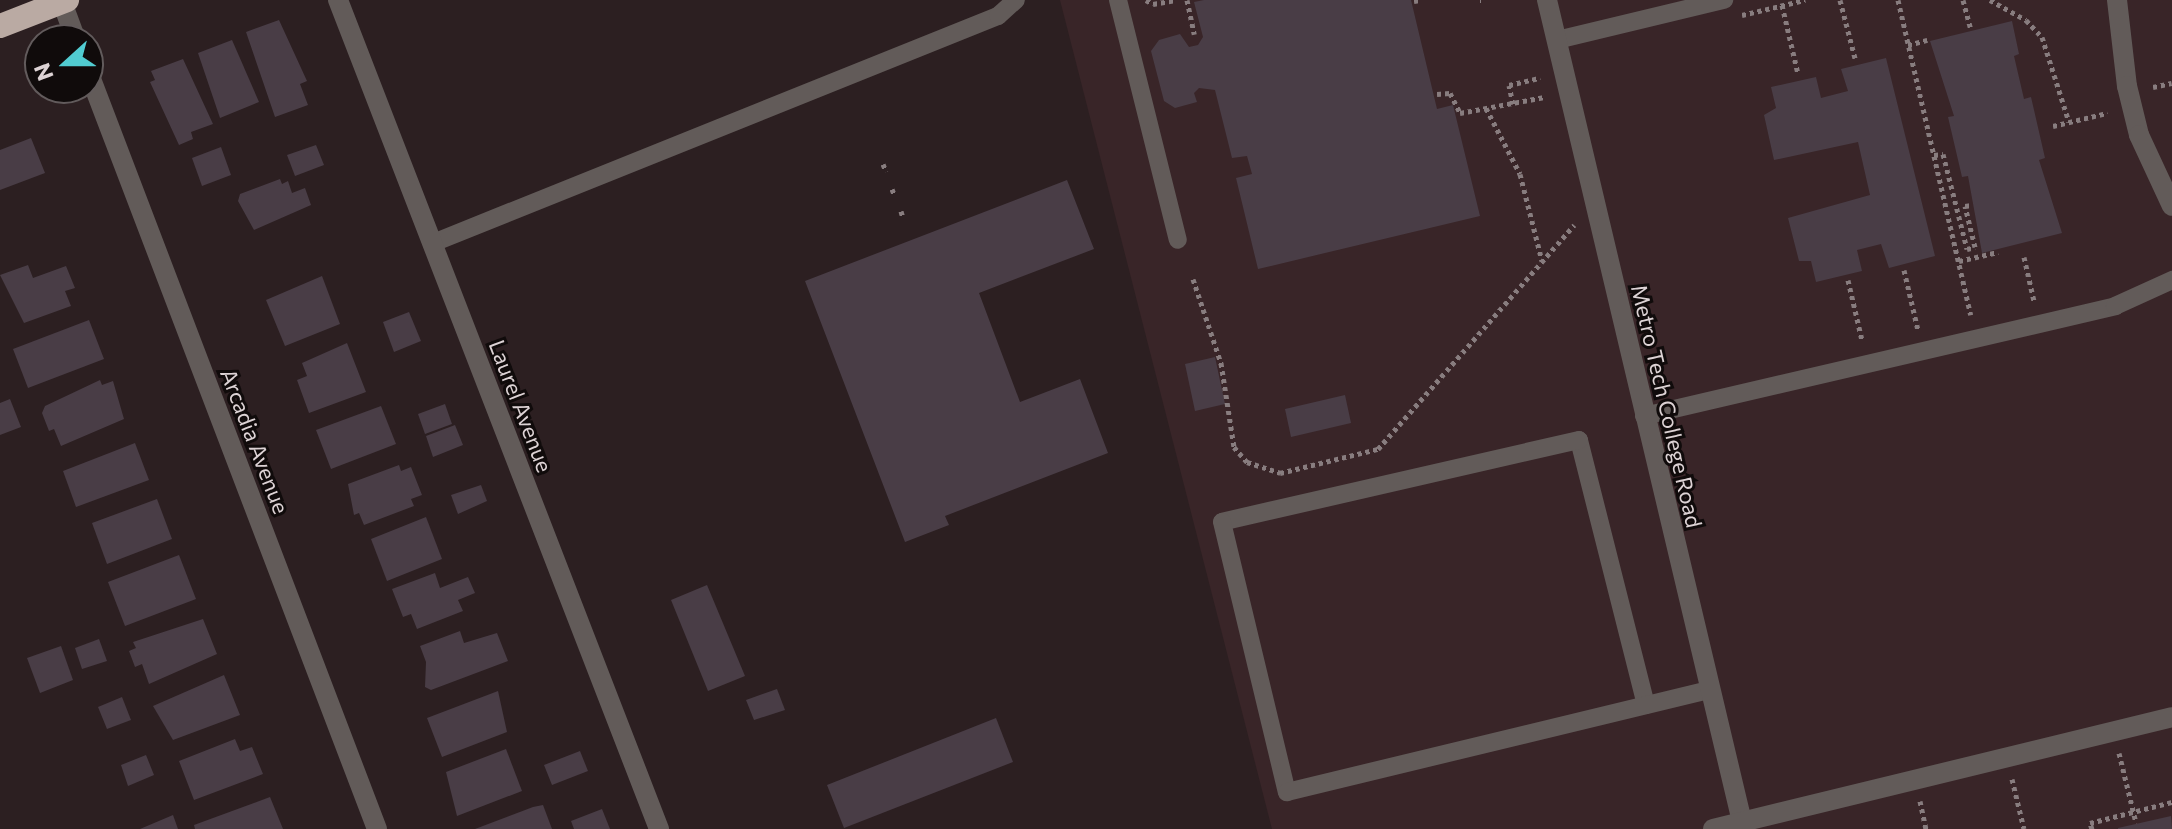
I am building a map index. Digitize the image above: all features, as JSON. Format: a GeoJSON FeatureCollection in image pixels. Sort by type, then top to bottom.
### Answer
{"type":"FeatureCollection","features":[{"type":"Feature","properties":{"kind":"highway"},"geometry":{"type":"LineString","coordinates":[[0,26],[65,1]]}},
{"type":"Feature","properties":{"kind":"street","name":"Laurel Avenue"},"geometry":{"type":"LineString","coordinates":[[338,0],[659,829]]}},
{"type":"Feature","properties":{"kind":"street","name":"Metro Tech College Road"},"geometry":{"type":"LineString","coordinates":[[1547,0],[1742,822]]}},
{"type":"Feature","properties":{"kind":"street"},"geometry":{"type":"LineString","coordinates":[[2117,0],[2132,106],[2172,206]]}},
{"type":"Feature","properties":{"kind":"street"},"geometry":{"type":"LineString","coordinates":[[65,1],[71,24]]}},
{"type":"Feature","properties":{"kind":"street","name":"Arcadia Avenue"},"geometry":{"type":"LineString","coordinates":[[101,104],[377,829]]}},
{"type":"Feature","properties":{"kind":"street"},"geometry":{"type":"LineString","coordinates":[[1713,829],[2172,717]]}},
{"type":"Feature","properties":{"kind":"lane"},"geometry":{"type":"LineString","coordinates":[[433,243],[998,16],[1016,0]]}},
{"type":"Feature","properties":{"kind":"lane"},"geometry":{"type":"LineString","coordinates":[[1118,0],[1178,240]]}},
{"type":"Feature","properties":{"kind":"lane"},"geometry":{"type":"LineString","coordinates":[[1557,40],[1724,0]]}},
{"type":"Feature","properties":{"kind":"lane"},"geometry":{"type":"LineString","coordinates":[[1644,416],[2115,306],[2172,280]]}},
{"type":"Feature","properties":{"kind":"lane"},"geometry":{"type":"LineString","coordinates":[[1646,705],[1579,440],[1222,522],[1287,792],[1710,690]]}},
{"type":"Feature","properties":{"kind":"path"},"geometry":{"type":"LineString","coordinates":[[1146,0],[1153,4],[1176,0]]}},
{"type":"Feature","properties":{"kind":"path"},"geometry":{"type":"LineString","coordinates":[[1187,0],[1194,34]]}},
{"type":"Feature","properties":{"kind":"path"},"geometry":{"type":"LineString","coordinates":[[1840,0],[1855,58]]}},
{"type":"Feature","properties":{"kind":"path"},"geometry":{"type":"LineString","coordinates":[[1898,0],[1972,319]]}},
{"type":"Feature","properties":{"kind":"path"},"geometry":{"type":"LineString","coordinates":[[1963,0],[1970,27]]}},
{"type":"Feature","properties":{"kind":"path"},"geometry":{"type":"LineString","coordinates":[[1990,0],[2026,20],[2042,37],[2069,122]]}},
{"type":"Feature","properties":{"kind":"path"},"geometry":{"type":"LineString","coordinates":[[1782,5],[1798,74]]}},
{"type":"Feature","properties":{"kind":"path"},"geometry":{"type":"LineString","coordinates":[[1908,45],[1927,40]]}},
{"type":"Feature","properties":{"kind":"path"},"geometry":{"type":"LineString","coordinates":[[1513,104],[1509,85],[1545,77]]}},
{"type":"Feature","properties":{"kind":"path"},"geometry":{"type":"LineString","coordinates":[[1437,94],[1450,93],[1460,113],[1550,96]]}},
{"type":"Feature","properties":{"kind":"path"},"geometry":{"type":"LineString","coordinates":[[1486,108],[1520,174],[1542,262]]}},
{"type":"Feature","properties":{"kind":"path"},"geometry":{"type":"LineString","coordinates":[[2053,126],[2120,110]]}},
{"type":"Feature","properties":{"kind":"path"},"geometry":{"type":"LineString","coordinates":[[1934,155],[1943,154],[1967,249],[1975,247],[1965,206],[1972,205]]}},
{"type":"Feature","properties":{"kind":"path"},"geometry":{"type":"LineString","coordinates":[[883,164],[886,171]]}},
{"type":"Feature","properties":{"kind":"path"},"geometry":{"type":"LineString","coordinates":[[901,211],[903,218]]}},
{"type":"Feature","properties":{"kind":"path"},"geometry":{"type":"LineString","coordinates":[[1193,279],[1221,363],[1234,447],[1247,462],[1280,473],[1378,449],[1580,219]]}},
{"type":"Feature","properties":{"kind":"path"},"geometry":{"type":"LineString","coordinates":[[1959,261],[1998,252]]}},
{"type":"Feature","properties":{"kind":"path"},"geometry":{"type":"LineString","coordinates":[[2024,257],[2035,306]]}},
{"type":"Feature","properties":{"kind":"path"},"geometry":{"type":"LineString","coordinates":[[1904,270],[1918,331]]}},
{"type":"Feature","properties":{"kind":"path"},"geometry":{"type":"LineString","coordinates":[[1848,280],[1863,344]]}},
{"type":"Feature","properties":{"kind":"path"},"geometry":{"type":"LineString","coordinates":[[2121,759],[2136,823]]}},
{"type":"Feature","properties":{"kind":"path"},"geometry":{"type":"LineString","coordinates":[[2014,785],[2024,829]]}},
{"type":"Feature","properties":{"kind":"path"},"geometry":{"type":"LineString","coordinates":[[2092,829],[2090,823],[2172,802]]}},
{"type":"Feature","properties":{"kind":"path"},"geometry":{"type":"LineString","coordinates":[[1921,807],[1926,829]]}},
{"type":"Feature","properties":{"kind":"shaded area"},"geometry":{"type":"Polygon","coordinates":[[[1060,0],[2172,0],[2172,829],[1272,829],[1060,0]]]}},
{"type":"Feature","properties":{"kind":"building"},"geometry":{"type":"Polygon","coordinates":[[[1411,0],[1437,109],[1453,105],[1480,216],[1258,269],[1236,178],[1252,174],[1247,156],[1232,158],[1215,90],[1199,88],[1194,93],[1197,102],[1175,108],[1164,101],[1151,51],[1159,40],[1180,34],[1189,47],[1198,45],[1203,37],[1194,2],[1411,0]]]}},
{"type":"Feature","properties":{"kind":"building"},"geometry":{"type":"Polygon","coordinates":[[[279,20],[307,81],[300,84],[308,105],[275,117],[246,32],[279,20]]]}},
{"type":"Feature","properties":{"kind":"building"},"geometry":{"type":"Polygon","coordinates":[[[2012,21],[2019,54],[2014,56],[2024,99],[2031,97],[2045,158],[2039,160],[2062,233],[1982,253],[1968,176],[1962,177],[1948,117],[1954,116],[1930,41],[2012,21]]]}},
{"type":"Feature","properties":{"kind":"building"},"geometry":{"type":"Polygon","coordinates":[[[232,40],[259,102],[220,118],[198,53],[232,40]]]}},
{"type":"Feature","properties":{"kind":"building"},"geometry":{"type":"Polygon","coordinates":[[[1886,58],[1935,256],[1889,268],[1881,244],[1857,250],[1862,271],[1816,282],[1811,261],[1799,261],[1788,218],[1870,195],[1858,142],[1774,160],[1764,115],[1776,108],[1771,87],[1816,77],[1821,98],[1848,91],[1841,69],[1886,58]]]}},
{"type":"Feature","properties":{"kind":"building"},"geometry":{"type":"Polygon","coordinates":[[[183,59],[213,124],[191,132],[193,139],[179,145],[150,82],[155,80],[151,71],[183,59]]]}},
{"type":"Feature","properties":{"kind":"building"},"geometry":{"type":"Polygon","coordinates":[[[31,138],[45,173],[0,190],[0,150],[31,138]]]}},
{"type":"Feature","properties":{"kind":"building"},"geometry":{"type":"Polygon","coordinates":[[[316,145],[324,165],[295,176],[287,155],[316,145]]]}},
{"type":"Feature","properties":{"kind":"building"},"geometry":{"type":"Polygon","coordinates":[[[221,147],[231,175],[202,186],[192,158],[221,147]]]}},
{"type":"Feature","properties":{"kind":"building"},"geometry":{"type":"Polygon","coordinates":[[[280,179],[282,184],[288,181],[292,193],[305,188],[311,205],[254,230],[238,201],[240,194],[280,179]]]}},
{"type":"Feature","properties":{"kind":"building"},"geometry":{"type":"Polygon","coordinates":[[[1067,180],[1094,249],[979,293],[1020,402],[1080,379],[1108,453],[945,516],[949,525],[905,542],[805,281],[1067,180]]]}},
{"type":"Feature","properties":{"kind":"building"},"geometry":{"type":"Polygon","coordinates":[[[28,265],[33,278],[66,266],[75,288],[65,291],[71,306],[24,323],[0,275],[28,265]]]}},
{"type":"Feature","properties":{"kind":"building"},"geometry":{"type":"Polygon","coordinates":[[[322,276],[340,324],[285,346],[266,300],[322,276]]]}},
{"type":"Feature","properties":{"kind":"building"},"geometry":{"type":"Polygon","coordinates":[[[409,312],[421,341],[394,352],[383,322],[409,312]]]}},
{"type":"Feature","properties":{"kind":"building"},"geometry":{"type":"Polygon","coordinates":[[[89,320],[104,359],[28,388],[13,349],[89,320]]]}},
{"type":"Feature","properties":{"kind":"building"},"geometry":{"type":"Polygon","coordinates":[[[347,343],[366,392],[309,413],[297,380],[307,376],[302,363],[347,343]]]}},
{"type":"Feature","properties":{"kind":"building"},"geometry":{"type":"Polygon","coordinates":[[[1215,357],[1225,404],[1195,411],[1185,364],[1215,357]]]}},
{"type":"Feature","properties":{"kind":"building"},"geometry":{"type":"Polygon","coordinates":[[[100,380],[102,385],[113,381],[124,419],[61,446],[54,429],[49,431],[42,413],[45,406],[100,380]]]}},
{"type":"Feature","properties":{"kind":"building"},"geometry":{"type":"Polygon","coordinates":[[[1345,395],[1351,423],[1291,437],[1285,409],[1345,395]]]}},
{"type":"Feature","properties":{"kind":"building"},"geometry":{"type":"Polygon","coordinates":[[[10,399],[21,427],[0,435],[0,403],[10,399]]]}},
{"type":"Feature","properties":{"kind":"building"},"geometry":{"type":"Polygon","coordinates":[[[445,404],[452,424],[425,434],[418,414],[445,404]]]}},
{"type":"Feature","properties":{"kind":"building"},"geometry":{"type":"Polygon","coordinates":[[[381,406],[396,444],[331,469],[316,430],[381,406]]]}},
{"type":"Feature","properties":{"kind":"building"},"geometry":{"type":"Polygon","coordinates":[[[455,425],[463,445],[433,457],[426,436],[455,425]]]}},
{"type":"Feature","properties":{"kind":"building"},"geometry":{"type":"Polygon","coordinates":[[[135,443],[149,480],[76,507],[63,471],[135,443]]]}},
{"type":"Feature","properties":{"kind":"building"},"geometry":{"type":"Polygon","coordinates":[[[399,465],[401,471],[411,467],[422,495],[411,499],[414,506],[364,525],[359,513],[354,515],[348,484],[399,465]]]}},
{"type":"Feature","properties":{"kind":"building"},"geometry":{"type":"Polygon","coordinates":[[[481,485],[487,501],[458,514],[451,495],[481,485]]]}},
{"type":"Feature","properties":{"kind":"building"},"geometry":{"type":"Polygon","coordinates":[[[157,499],[172,539],[107,564],[92,523],[157,499]]]}},
{"type":"Feature","properties":{"kind":"building"},"geometry":{"type":"Polygon","coordinates":[[[426,517],[442,559],[387,581],[371,539],[426,517]]]}},
{"type":"Feature","properties":{"kind":"building"},"geometry":{"type":"Polygon","coordinates":[[[179,555],[196,599],[125,626],[108,582],[179,555]]]}},
{"type":"Feature","properties":{"kind":"building"},"geometry":{"type":"Polygon","coordinates":[[[435,573],[440,588],[468,577],[475,593],[458,600],[463,611],[417,629],[411,614],[403,617],[392,589],[435,573]]]}},
{"type":"Feature","properties":{"kind":"building"},"geometry":{"type":"Polygon","coordinates":[[[707,585],[745,676],[708,691],[671,600],[707,585]]]}},
{"type":"Feature","properties":{"kind":"building"},"geometry":{"type":"Polygon","coordinates":[[[203,619],[217,654],[149,684],[142,664],[135,667],[129,651],[136,648],[133,642],[203,619]]]}},
{"type":"Feature","properties":{"kind":"building"},"geometry":{"type":"Polygon","coordinates":[[[460,631],[464,643],[497,633],[508,661],[431,690],[425,687],[426,662],[420,646],[460,631]]]}},
{"type":"Feature","properties":{"kind":"building"},"geometry":{"type":"Polygon","coordinates":[[[99,639],[107,661],[82,669],[75,648],[99,639]]]}},
{"type":"Feature","properties":{"kind":"building"},"geometry":{"type":"Polygon","coordinates":[[[61,646],[73,680],[40,693],[27,658],[61,646]]]}},
{"type":"Feature","properties":{"kind":"building"},"geometry":{"type":"Polygon","coordinates":[[[224,675],[240,715],[173,740],[153,706],[224,675]]]}},
{"type":"Feature","properties":{"kind":"building"},"geometry":{"type":"Polygon","coordinates":[[[777,689],[785,710],[754,720],[746,700],[777,689]]]}},
{"type":"Feature","properties":{"kind":"building"},"geometry":{"type":"Polygon","coordinates":[[[498,691],[507,732],[442,757],[427,718],[498,691]]]}},
{"type":"Feature","properties":{"kind":"building"},"geometry":{"type":"Polygon","coordinates":[[[122,697],[131,720],[107,729],[98,707],[122,697]]]}},
{"type":"Feature","properties":{"kind":"building"},"geometry":{"type":"Polygon","coordinates":[[[996,718],[1013,762],[844,828],[827,785],[996,718]]]}},
{"type":"Feature","properties":{"kind":"building"},"geometry":{"type":"Polygon","coordinates":[[[235,739],[240,751],[252,747],[263,774],[194,800],[179,761],[235,739]]]}},
{"type":"Feature","properties":{"kind":"building"},"geometry":{"type":"Polygon","coordinates":[[[506,749],[522,791],[457,816],[446,772],[506,749]]]}},
{"type":"Feature","properties":{"kind":"building"},"geometry":{"type":"Polygon","coordinates":[[[580,751],[588,771],[552,785],[544,765],[580,751]]]}},
{"type":"Feature","properties":{"kind":"building"},"geometry":{"type":"Polygon","coordinates":[[[146,755],[154,775],[128,786],[121,765],[146,755]]]}},
{"type":"Feature","properties":{"kind":"building"},"geometry":{"type":"Polygon","coordinates":[[[270,797],[283,829],[195,829],[194,825],[270,797]]]}},
{"type":"Feature","properties":{"kind":"building"},"geometry":{"type":"Polygon","coordinates":[[[543,805],[552,829],[475,829],[533,807],[543,805]]]}},
{"type":"Feature","properties":{"kind":"building"},"geometry":{"type":"Polygon","coordinates":[[[602,809],[610,829],[574,829],[571,821],[602,809]]]}},
{"type":"Feature","properties":{"kind":"building"},"geometry":{"type":"Polygon","coordinates":[[[173,815],[178,829],[140,829],[173,815]]]}},
{"type":"Feature","properties":{"kind":"building"},"geometry":{"type":"Polygon","coordinates":[[[2171,816],[2172,829],[2118,829],[2118,828],[2171,816]]]}}]}
